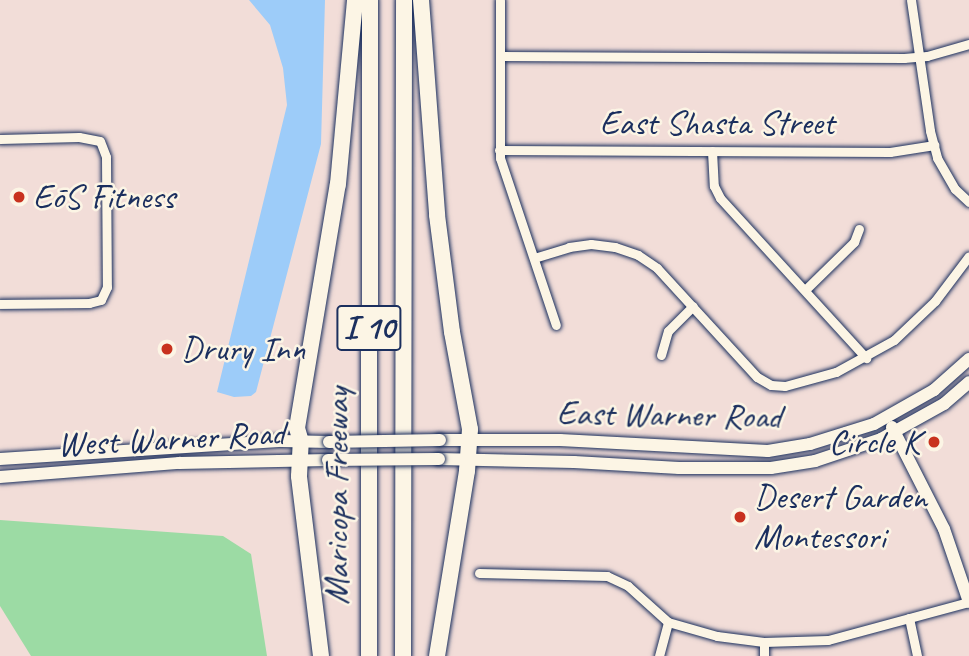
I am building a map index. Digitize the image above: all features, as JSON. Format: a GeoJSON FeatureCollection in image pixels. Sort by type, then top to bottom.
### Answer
{"type":"FeatureCollection","features":[{"type":"Feature","properties":{"kind":"highway"},"geometry":{"type":"LineString","coordinates":[[321,656],[299,476],[301,442],[297,428],[338,184],[355,0]]}},
{"type":"Feature","properties":{"kind":"highway","name":"Maricopa Freeway"},"geometry":{"type":"LineString","coordinates":[[369,656],[370,0]]}},
{"type":"Feature","properties":{"kind":"highway","name":"Maricopa Freeway"},"geometry":{"type":"LineString","coordinates":[[403,656],[404,0]]}},
{"type":"Feature","properties":{"kind":"highway"},"geometry":{"type":"LineString","coordinates":[[421,0],[437,215],[470,440],[437,656]]}},
{"type":"Feature","properties":{"kind":"main road","name":"East Warner Road"},"geometry":{"type":"LineString","coordinates":[[384,441],[560,440],[751,451],[810,444],[841,436],[887,418],[934,390],[969,359]]}},
{"type":"Feature","properties":{"kind":"main road","name":"East Warner Road"},"geometry":{"type":"LineString","coordinates":[[386,459],[752,469],[815,461],[848,452],[895,432],[944,404],[969,382]]}},
{"type":"Feature","properties":{"kind":"main road"},"geometry":{"type":"LineString","coordinates":[[887,418],[944,529],[969,602]]}},
{"type":"Feature","properties":{"kind":"main road","name":"West Warner Road"},"geometry":{"type":"LineString","coordinates":[[0,459],[301,442],[384,441]]}},
{"type":"Feature","properties":{"kind":"main road"},"geometry":{"type":"LineString","coordinates":[[751,451],[752,469]]}},
{"type":"Feature","properties":{"kind":"main road"},"geometry":{"type":"LineString","coordinates":[[0,468],[48,464],[54,458]]}},
{"type":"Feature","properties":{"kind":"main road","name":"West Warner Road"},"geometry":{"type":"LineString","coordinates":[[0,477],[179,463],[386,459]]}},
{"type":"Feature","properties":{"kind":"street"},"geometry":{"type":"LineString","coordinates":[[500,0],[499,150],[503,170],[556,325]]}},
{"type":"Feature","properties":{"kind":"street"},"geometry":{"type":"LineString","coordinates":[[911,0],[933,145],[946,176],[969,202]]}},
{"type":"Feature","properties":{"kind":"street"},"geometry":{"type":"LineString","coordinates":[[500,56],[918,57],[969,44]]}},
{"type":"Feature","properties":{"kind":"street"},"geometry":{"type":"LineString","coordinates":[[0,139],[79,137],[100,141],[106,157],[107,286],[101,300],[89,303],[0,304]]}},
{"type":"Feature","properties":{"kind":"street","name":"East Shasta Street"},"geometry":{"type":"LineString","coordinates":[[499,150],[890,152],[933,145]]}},
{"type":"Feature","properties":{"kind":"street"},"geometry":{"type":"LineString","coordinates":[[712,152],[714,186],[720,198],[866,358]]}},
{"type":"Feature","properties":{"kind":"street"},"geometry":{"type":"LineString","coordinates":[[805,290],[854,242],[859,229]]}},
{"type":"Feature","properties":{"kind":"street"},"geometry":{"type":"LineString","coordinates":[[534,258],[569,247],[591,244],[615,247],[638,255],[657,268],[757,377],[771,385],[785,386],[813,379],[866,358],[916,321],[952,282],[969,256]]}},
{"type":"Feature","properties":{"kind":"street"},"geometry":{"type":"LineString","coordinates":[[661,355],[668,331],[693,306]]}},
{"type":"Feature","properties":{"kind":"street"},"geometry":{"type":"LineString","coordinates":[[479,573],[607,576],[628,586],[668,621],[717,636],[764,642],[828,639],[969,602]]}},
{"type":"Feature","properties":{"kind":"street"},"geometry":{"type":"LineString","coordinates":[[909,618],[917,656]]}},
{"type":"Feature","properties":{"kind":"street"},"geometry":{"type":"LineString","coordinates":[[659,656],[668,621]]}},
{"type":"Feature","properties":{"kind":"street"},"geometry":{"type":"LineString","coordinates":[[764,642],[764,656]]}},
{"type":"Feature","properties":{"kind":"green space"},"geometry":{"type":"Polygon","coordinates":[[[0,520],[223,536],[251,554],[267,656],[31,656],[0,606],[0,520]]]}},
{"type":"Feature","properties":{"kind":"water"},"geometry":{"type":"Polygon","coordinates":[[[249,0],[325,0],[321,144],[256,392],[251,396],[234,397],[217,392],[287,105],[283,68],[270,25],[249,0]]]}},
{"type":"Feature","properties":{"kind":"place","name":"EōS Fitness"},"geometry":{"type":"Point","coordinates":[19,197]}},
{"type":"Feature","properties":{"kind":"place","name":"Drury Inn"},"geometry":{"type":"Point","coordinates":[167,349]}},
{"type":"Feature","properties":{"kind":"place","name":"Circle K"},"geometry":{"type":"Point","coordinates":[934,442]}},
{"type":"Feature","properties":{"kind":"place","name":"Desert Garden Montessori"},"geometry":{"type":"Point","coordinates":[740,517]}}]}
